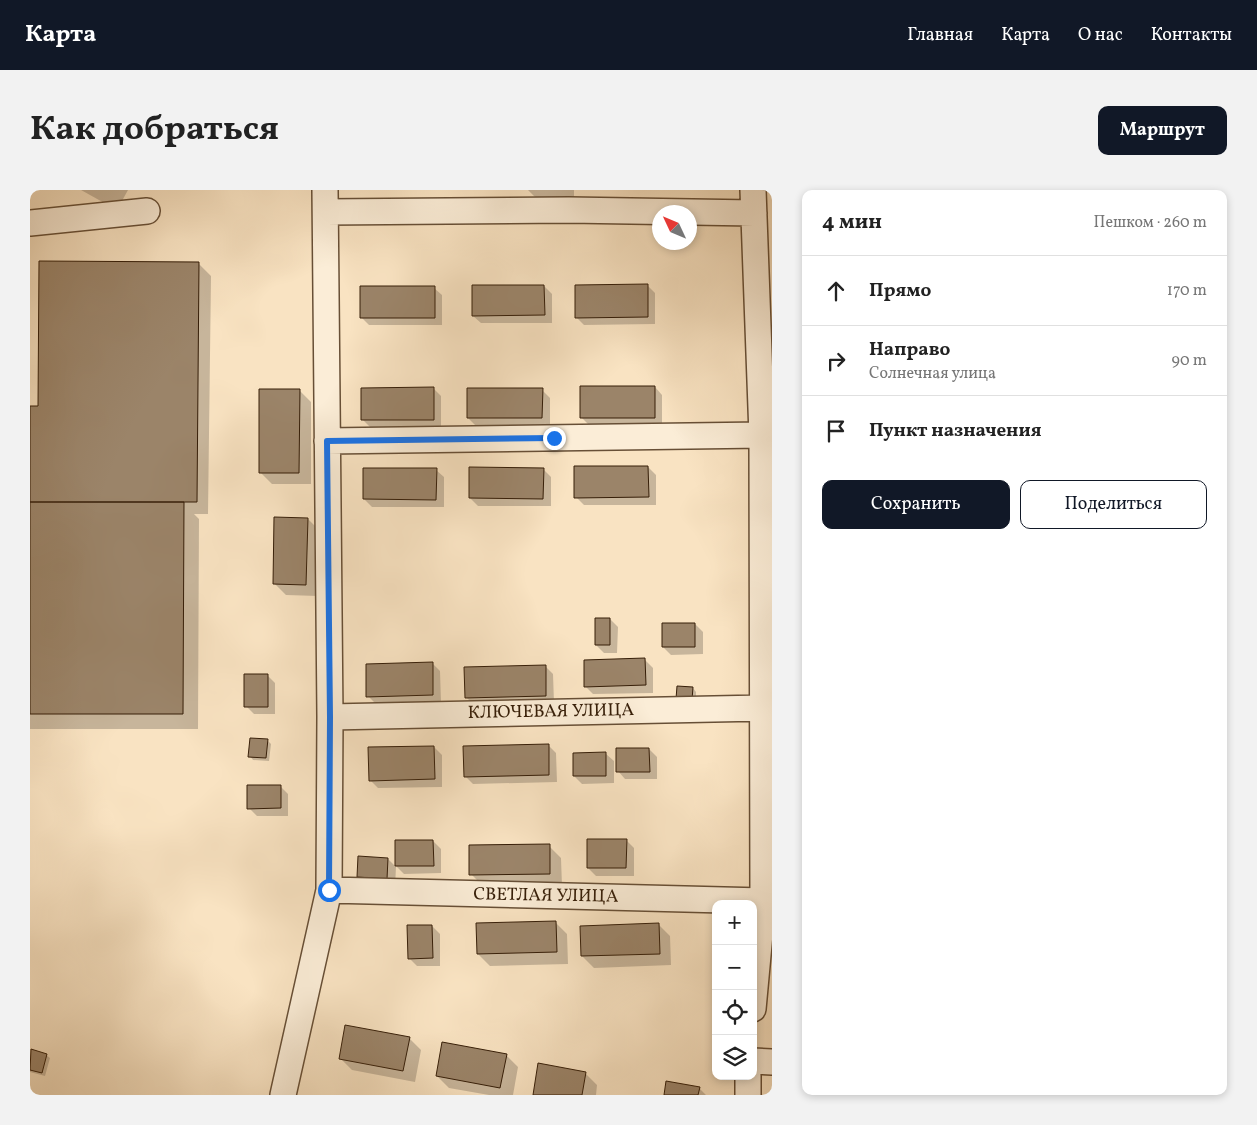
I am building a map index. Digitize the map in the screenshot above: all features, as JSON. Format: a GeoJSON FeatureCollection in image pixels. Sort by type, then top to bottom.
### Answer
{"type":"FeatureCollection","features":[{"type":"Feature","properties":{"kind":"street"},"geometry":{"type":"LineString","coordinates":[[284,1095],[329,890],[330,717],[326,201],[569,210],[754,201],[762,435],[767,707],[766,885],[755,990]]}},
{"type":"Feature","properties":{"kind":"street"},"geometry":{"type":"LineString","coordinates":[[30,223],[147,211]]}},
{"type":"Feature","properties":{"kind":"street"},"geometry":{"type":"LineString","coordinates":[[327,441],[762,435]]}},
{"type":"Feature","properties":{"kind":"street","name":"КЛЮЧЕВАЯ УЛИЦА"},"geometry":{"type":"LineString","coordinates":[[330,717],[767,707]]}},
{"type":"Feature","properties":{"kind":"street","name":"СВЕТЛАЯ УЛИЦА"},"geometry":{"type":"LineString","coordinates":[[329,890],[766,885]]}},
{"type":"Feature","properties":{"kind":"street"},"geometry":{"type":"LineString","coordinates":[[757,1061],[772,1062]]}},
{"type":"Feature","properties":{"kind":"street"},"geometry":{"type":"LineString","coordinates":[[748,1080],[748,1095]]}},
{"type":"Feature","properties":{"kind":"building"},"geometry":{"type":"Polygon","coordinates":[[[39,261],[199,262],[197,502],[30,502],[30,406],[38,406],[39,261]]]}},
{"type":"Feature","properties":{"kind":"building"},"geometry":{"type":"Polygon","coordinates":[[[648,284],[648,317],[575,318],[575,285],[648,284]]]}},
{"type":"Feature","properties":{"kind":"building"},"geometry":{"type":"Polygon","coordinates":[[[472,285],[544,285],[545,315],[472,316],[472,285]]]}},
{"type":"Feature","properties":{"kind":"building"},"geometry":{"type":"Polygon","coordinates":[[[360,286],[435,286],[435,318],[360,318],[360,286]]]}},
{"type":"Feature","properties":{"kind":"building"},"geometry":{"type":"Polygon","coordinates":[[[580,386],[655,386],[655,418],[580,418],[580,386]]]}},
{"type":"Feature","properties":{"kind":"building"},"geometry":{"type":"Polygon","coordinates":[[[434,387],[434,420],[361,420],[361,388],[434,387]]]}},
{"type":"Feature","properties":{"kind":"building"},"geometry":{"type":"Polygon","coordinates":[[[467,388],[543,388],[542,418],[467,418],[467,388]]]}},
{"type":"Feature","properties":{"kind":"building"},"geometry":{"type":"Polygon","coordinates":[[[259,389],[300,389],[299,473],[259,473],[259,389]]]}},
{"type":"Feature","properties":{"kind":"building"},"geometry":{"type":"Polygon","coordinates":[[[574,466],[648,466],[649,497],[574,498],[574,466]]]}},
{"type":"Feature","properties":{"kind":"building"},"geometry":{"type":"Polygon","coordinates":[[[469,467],[544,468],[543,499],[469,498],[469,467]]]}},
{"type":"Feature","properties":{"kind":"building"},"geometry":{"type":"Polygon","coordinates":[[[363,468],[437,468],[436,500],[363,499],[363,468]]]}},
{"type":"Feature","properties":{"kind":"building"},"geometry":{"type":"Polygon","coordinates":[[[30,502],[184,502],[183,714],[30,714],[30,502]]]}},
{"type":"Feature","properties":{"kind":"building"},"geometry":{"type":"Polygon","coordinates":[[[274,517],[308,518],[306,585],[273,584],[274,517]]]}},
{"type":"Feature","properties":{"kind":"building"},"geometry":{"type":"Polygon","coordinates":[[[595,618],[610,618],[610,645],[595,645],[595,618]]]}},
{"type":"Feature","properties":{"kind":"building"},"geometry":{"type":"Polygon","coordinates":[[[662,623],[695,623],[695,647],[662,647],[662,623]]]}},
{"type":"Feature","properties":{"kind":"building"},"geometry":{"type":"Polygon","coordinates":[[[645,658],[646,685],[584,687],[584,660],[645,658]]]}},
{"type":"Feature","properties":{"kind":"building"},"geometry":{"type":"Polygon","coordinates":[[[433,662],[433,695],[366,697],[366,664],[433,662]]]}},
{"type":"Feature","properties":{"kind":"building"},"geometry":{"type":"Polygon","coordinates":[[[546,665],[546,696],[465,698],[464,667],[546,665]]]}},
{"type":"Feature","properties":{"kind":"building"},"geometry":{"type":"Polygon","coordinates":[[[244,674],[268,674],[268,707],[244,707],[244,674]]]}},
{"type":"Feature","properties":{"kind":"building"},"geometry":{"type":"Polygon","coordinates":[[[677,686],[693,687],[692,700],[676,699],[677,686]]]}},
{"type":"Feature","properties":{"kind":"building"},"geometry":{"type":"Polygon","coordinates":[[[250,738],[268,739],[266,758],[248,757],[250,738]]]}},
{"type":"Feature","properties":{"kind":"building"},"geometry":{"type":"Polygon","coordinates":[[[549,744],[549,775],[464,777],[463,746],[549,744]]]}},
{"type":"Feature","properties":{"kind":"building"},"geometry":{"type":"Polygon","coordinates":[[[434,746],[435,779],[369,781],[368,747],[434,746]]]}},
{"type":"Feature","properties":{"kind":"building"},"geometry":{"type":"Polygon","coordinates":[[[616,748],[649,748],[650,772],[616,772],[616,748]]]}},
{"type":"Feature","properties":{"kind":"building"},"geometry":{"type":"Polygon","coordinates":[[[606,752],[606,776],[573,776],[573,753],[606,752]]]}},
{"type":"Feature","properties":{"kind":"building"},"geometry":{"type":"Polygon","coordinates":[[[247,785],[281,785],[281,808],[247,809],[247,785]]]}},
{"type":"Feature","properties":{"kind":"building"},"geometry":{"type":"Polygon","coordinates":[[[587,839],[627,839],[626,868],[587,868],[587,839]]]}},
{"type":"Feature","properties":{"kind":"building"},"geometry":{"type":"Polygon","coordinates":[[[395,840],[433,840],[434,866],[395,866],[395,840]]]}},
{"type":"Feature","properties":{"kind":"building"},"geometry":{"type":"Polygon","coordinates":[[[550,844],[550,874],[469,875],[469,845],[550,844]]]}},
{"type":"Feature","properties":{"kind":"building"},"geometry":{"type":"Polygon","coordinates":[[[358,856],[388,858],[387,879],[357,877],[358,856]]]}},
{"type":"Feature","properties":{"kind":"building"},"geometry":{"type":"Polygon","coordinates":[[[556,921],[557,952],[477,954],[476,923],[556,921]]]}},
{"type":"Feature","properties":{"kind":"building"},"geometry":{"type":"Polygon","coordinates":[[[659,923],[660,954],[581,956],[580,926],[659,923]]]}},
{"type":"Feature","properties":{"kind":"building"},"geometry":{"type":"Polygon","coordinates":[[[407,925],[432,925],[433,958],[408,959],[407,925]]]}},
{"type":"Feature","properties":{"kind":"building"},"geometry":{"type":"Polygon","coordinates":[[[345,1025],[410,1037],[403,1071],[339,1059],[345,1025]]]}},
{"type":"Feature","properties":{"kind":"building"},"geometry":{"type":"Polygon","coordinates":[[[442,1042],[507,1054],[500,1088],[436,1076],[442,1042]]]}},
{"type":"Feature","properties":{"kind":"building"},"geometry":{"type":"Polygon","coordinates":[[[31,1049],[47,1054],[42,1073],[30,1070],[31,1049]]]}},
{"type":"Feature","properties":{"kind":"building"},"geometry":{"type":"Polygon","coordinates":[[[538,1063],[586,1072],[582,1095],[533,1095],[538,1063]]]}},
{"type":"Feature","properties":{"kind":"building"},"geometry":{"type":"Polygon","coordinates":[[[666,1081],[700,1087],[698,1095],[664,1095],[666,1081]]]}},
{"type":"Feature","properties":{"kind":"route"},"geometry":{"type":"LineString","coordinates":[[329,890],[330,717],[327,441],[554,438]]}}]}
